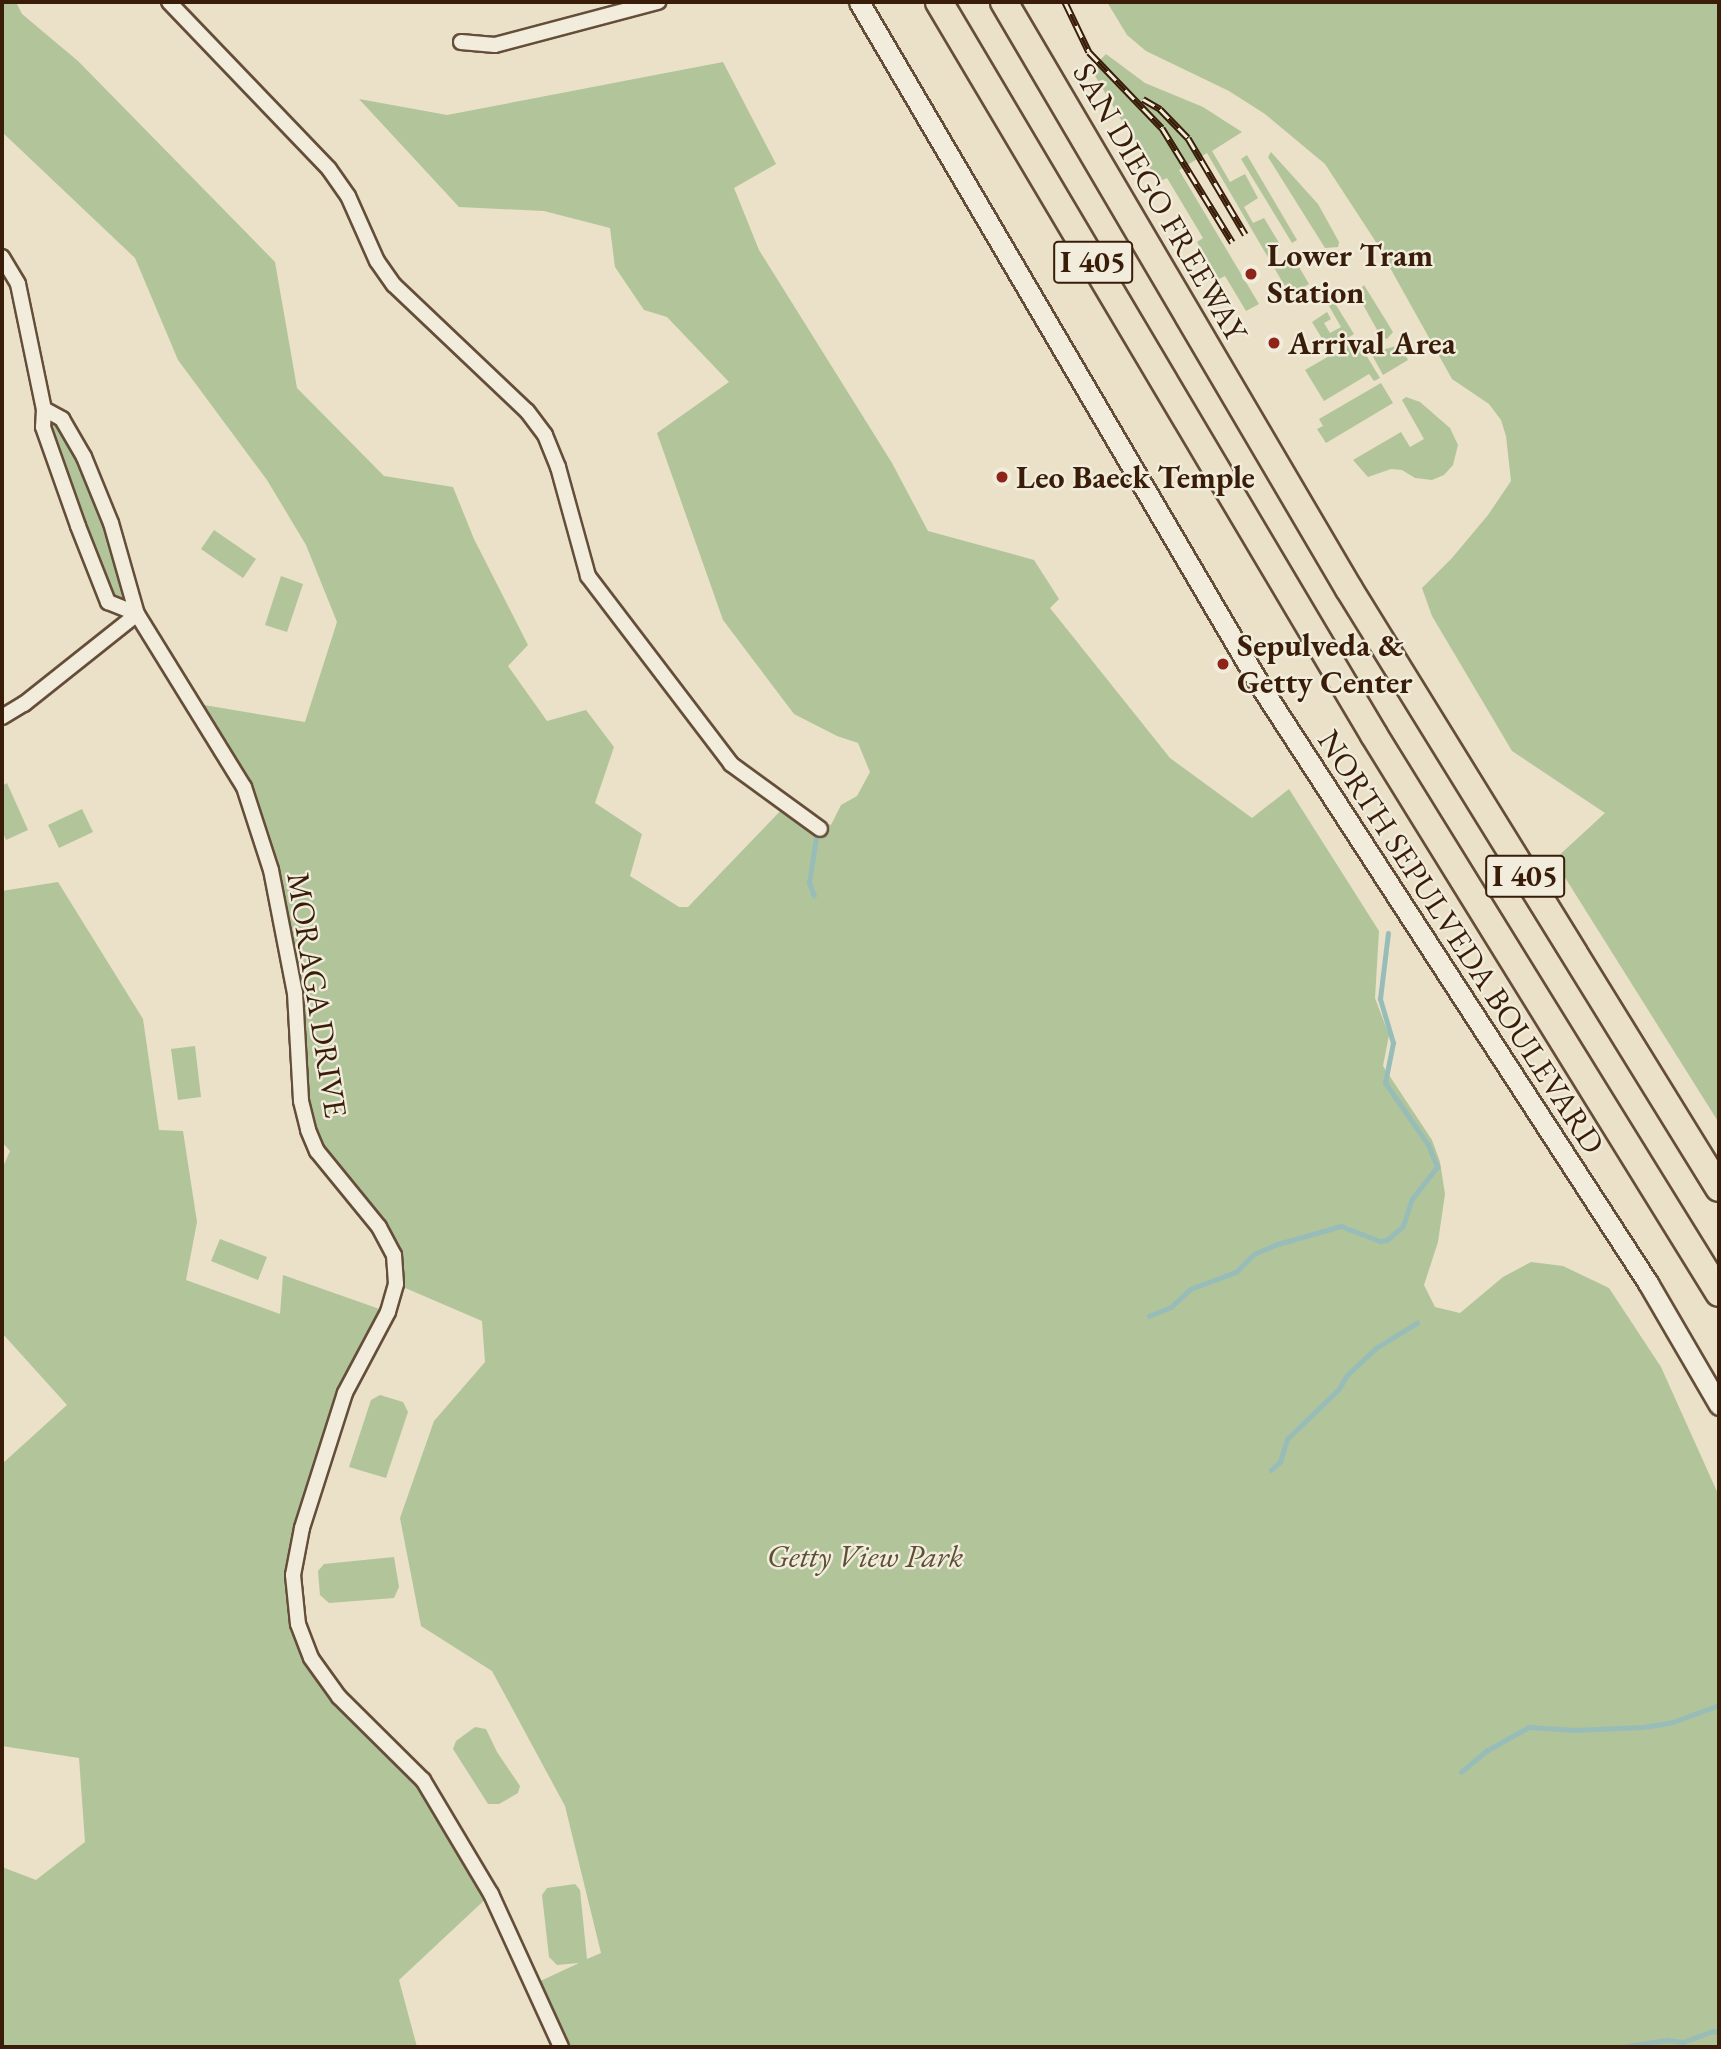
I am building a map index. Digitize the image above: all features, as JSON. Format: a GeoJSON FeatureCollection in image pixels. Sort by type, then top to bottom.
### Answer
{"type":"FeatureCollection","features":[{"type":"Feature","properties":{"kind":"highway","name":"I 405"},"geometry":{"type":"LineString","coordinates":[[939,2],[1381,746],[1719,1293]]}},
{"type":"Feature","properties":{"kind":"highway","name":"SAN DIEGO FREEWAY"},"geometry":{"type":"LineString","coordinates":[[1004,2],[1293,495],[1505,845],[1719,1188]]}},
{"type":"Feature","properties":{"kind":"main road","name":"NORTH SEPULVEDA BOULEVARD"},"geometry":{"type":"LineString","coordinates":[[859,2],[1261,687],[1648,1283],[1719,1405]]}},
{"type":"Feature","properties":{"kind":"street"},"geometry":{"type":"LineString","coordinates":[[169,2],[329,169],[348,196],[377,261],[394,285],[527,411],[545,435],[558,467],[588,576],[731,764],[820,829]]}},
{"type":"Feature","properties":{"kind":"street"},"geometry":{"type":"LineString","coordinates":[[461,42],[495,45],[658,2]]}},
{"type":"Feature","properties":{"kind":"street"},"geometry":{"type":"LineString","coordinates":[[2,257],[18,284],[44,409],[43,427],[107,602],[137,614],[24,704],[2,717]]}},
{"type":"Feature","properties":{"kind":"street","name":"MORAGA DRIVE"},"geometry":{"type":"LineString","coordinates":[[44,409],[62,419],[84,457],[111,523],[137,614],[244,787],[271,870],[295,993],[301,1101],[308,1130],[317,1151],[379,1227],[394,1255],[396,1284],[388,1312],[345,1393],[302,1528],[293,1575],[298,1624],[311,1658],[338,1697],[423,1780],[491,1894],[561,2047]]}},
{"type":"Feature","properties":{"kind":"green space","name":"Getty View Park"},"geometry":{"type":"Polygon","coordinates":[[[2,2],[16,2],[22,14],[78,61],[275,262],[297,388],[384,476],[453,487],[474,539],[528,645],[508,666],[547,721],[586,710],[614,747],[595,803],[642,834],[630,876],[679,907],[688,907],[787,804],[823,827],[826,823],[831,825],[841,805],[857,796],[870,772],[858,743],[837,736],[794,714],[723,620],[657,433],[729,382],[667,317],[644,310],[615,267],[610,228],[544,211],[459,207],[359,99],[447,115],[723,62],[776,164],[734,188],[759,250],[892,463],[928,531],[1034,560],[1059,599],[1050,608],[1170,758],[1252,818],[1289,789],[1379,931],[1375,998],[1389,1035],[1383,1066],[1432,1140],[1440,1162],[1445,1194],[1438,1242],[1424,1285],[1435,1307],[1460,1313],[1503,1277],[1531,1262],[1563,1266],[1609,1288],[1661,1367],[1719,1496],[1719,2047],[561,2047],[532,1985],[579,1963],[557,1965],[549,1957],[542,1895],[547,1888],[575,1884],[580,1890],[587,1959],[601,1953],[565,1806],[492,1671],[421,1626],[400,1518],[434,1421],[485,1362],[482,1321],[396,1284],[394,1255],[308,1130],[295,993],[244,787],[192,703],[305,722],[337,622],[306,545],[267,480],[178,360],[135,258],[2,132],[2,2]]]}},
{"type":"Feature","properties":{"kind":"green space"},"geometry":{"type":"Polygon","coordinates":[[[1107,2],[1719,2],[1719,1123],[1554,860],[1605,813],[1512,751],[1432,616],[1422,588],[1452,558],[1488,515],[1511,481],[1506,436],[1501,420],[1489,404],[1452,379],[1374,239],[1325,164],[1265,114],[1229,91],[1146,51],[1127,35],[1107,2]]]}},
{"type":"Feature","properties":{"kind":"green space"},"geometry":{"type":"Polygon","coordinates":[[[1106,54],[1145,83],[1203,107],[1242,132],[1212,151],[1230,182],[1245,174],[1258,198],[1244,207],[1253,223],[1264,218],[1281,246],[1271,252],[1280,269],[1295,260],[1309,284],[1290,295],[1207,153],[1179,170],[1259,304],[1246,311],[1225,276],[1219,279],[1197,242],[1203,238],[1167,178],[1158,182],[1091,69],[1106,54]]]}},
{"type":"Feature","properties":{"kind":"green space"},"geometry":{"type":"Polygon","coordinates":[[[1271,152],[1318,204],[1339,242],[1338,247],[1325,248],[1268,157],[1271,152]]]}},
{"type":"Feature","properties":{"kind":"green space"},"geometry":{"type":"Polygon","coordinates":[[[1247,155],[1297,240],[1292,243],[1241,159],[1247,155]]]}},
{"type":"Feature","properties":{"kind":"green space"},"geometry":{"type":"Polygon","coordinates":[[[1364,285],[1393,332],[1387,339],[1380,335],[1357,294],[1364,285]]]}},
{"type":"Feature","properties":{"kind":"green space"},"geometry":{"type":"Polygon","coordinates":[[[1326,289],[1354,334],[1329,350],[1312,322],[1327,312],[1331,319],[1324,323],[1330,333],[1341,327],[1321,292],[1326,289]]]}},
{"type":"Feature","properties":{"kind":"green space"},"geometry":{"type":"Polygon","coordinates":[[[1357,340],[1380,378],[1374,381],[1369,374],[1324,401],[1305,370],[1357,340]]]}},
{"type":"Feature","properties":{"kind":"green space"},"geometry":{"type":"Polygon","coordinates":[[[1400,345],[1408,360],[1383,375],[1371,353],[1400,345]]]}},
{"type":"Feature","properties":{"kind":"green space"},"geometry":{"type":"Polygon","coordinates":[[[1381,383],[1393,403],[1326,443],[1317,429],[1323,426],[1319,419],[1381,383]]]}},
{"type":"Feature","properties":{"kind":"green space"},"geometry":{"type":"Polygon","coordinates":[[[1406,397],[1420,402],[1450,428],[1458,445],[1453,465],[1444,475],[1432,480],[1415,478],[1402,470],[1391,469],[1368,477],[1353,460],[1401,432],[1410,447],[1424,439],[1402,400],[1406,397]]]}},
{"type":"Feature","properties":{"kind":"green space"},"geometry":{"type":"Polygon","coordinates":[[[44,409],[62,419],[84,457],[137,614],[108,602],[44,409]]]}},
{"type":"Feature","properties":{"kind":"green space"},"geometry":{"type":"Polygon","coordinates":[[[214,530],[256,559],[243,578],[201,549],[214,530]]]}},
{"type":"Feature","properties":{"kind":"green space"},"geometry":{"type":"Polygon","coordinates":[[[281,576],[303,584],[287,632],[265,625],[281,576]]]}},
{"type":"Feature","properties":{"kind":"green space"},"geometry":{"type":"Polygon","coordinates":[[[7,783],[28,830],[6,840],[2,830],[2,786],[7,783]]]}},
{"type":"Feature","properties":{"kind":"green space"},"geometry":{"type":"Polygon","coordinates":[[[82,809],[93,832],[59,848],[48,825],[82,809]]]}},
{"type":"Feature","properties":{"kind":"green space"},"geometry":{"type":"Polygon","coordinates":[[[58,882],[143,1019],[159,1130],[183,1131],[197,1222],[186,1280],[280,1314],[283,1275],[388,1312],[345,1393],[293,1575],[311,1658],[423,1780],[491,1894],[399,1980],[417,2047],[2,2047],[2,1867],[36,1880],[85,1842],[79,1758],[2,1746],[2,1464],[67,1405],[2,1333],[2,1169],[10,1151],[2,1142],[2,891],[58,882]]]}},
{"type":"Feature","properties":{"kind":"green space"},"geometry":{"type":"Polygon","coordinates":[[[195,1046],[201,1097],[178,1100],[171,1049],[195,1046]]]}},
{"type":"Feature","properties":{"kind":"green space"},"geometry":{"type":"Polygon","coordinates":[[[220,1239],[267,1257],[258,1280],[211,1261],[220,1239]]]}},
{"type":"Feature","properties":{"kind":"green space"},"geometry":{"type":"Polygon","coordinates":[[[380,1395],[403,1402],[408,1412],[386,1478],[349,1467],[371,1400],[380,1395]]]}},
{"type":"Feature","properties":{"kind":"green space"},"geometry":{"type":"Polygon","coordinates":[[[394,1557],[399,1587],[394,1598],[329,1603],[320,1595],[318,1571],[324,1564],[394,1557]]]}},
{"type":"Feature","properties":{"kind":"green space"},"geometry":{"type":"Polygon","coordinates":[[[475,1727],[486,1729],[497,1752],[520,1786],[518,1793],[499,1804],[488,1804],[453,1749],[456,1741],[475,1727]]]}},
{"type":"Feature","properties":{"kind":"waterway"},"geometry":{"type":"LineString","coordinates":[[814,896],[809,883],[816,838]]}},
{"type":"Feature","properties":{"kind":"waterway"},"geometry":{"type":"LineString","coordinates":[[1149,1316],[1171,1307],[1190,1289],[1236,1272],[1254,1254],[1278,1244],[1341,1226],[1380,1241],[1387,1240],[1403,1226],[1412,1199],[1437,1167],[1428,1145],[1385,1083],[1393,1043],[1380,999],[1388,933]]}},
{"type":"Feature","properties":{"kind":"waterway"},"geometry":{"type":"LineString","coordinates":[[1271,1470],[1280,1462],[1287,1439],[1338,1390],[1347,1375],[1376,1348],[1417,1323]]}},
{"type":"Feature","properties":{"kind":"waterway"},"geometry":{"type":"LineString","coordinates":[[1461,1772],[1486,1751],[1529,1727],[1574,1730],[1643,1727],[1673,1722],[1719,1705]]}},
{"type":"Feature","properties":{"kind":"waterway"},"geometry":{"type":"LineString","coordinates":[[1621,2047],[1667,2040],[1683,2042],[1713,2031],[1719,2033]]}},
{"type":"Feature","properties":{"kind":"railway"},"geometry":{"type":"LineString","coordinates":[[1065,2],[1089,52],[1162,128],[1232,242]]}},
{"type":"Feature","properties":{"kind":"railway"},"geometry":{"type":"LineString","coordinates":[[1143,99],[1160,109],[1188,138],[1245,234]]}},
{"type":"Feature","properties":{"kind":"place","name":"Lower Tram Station"},"geometry":{"type":"Point","coordinates":[1251,274]}},
{"type":"Feature","properties":{"kind":"place","name":"Arrival Area"},"geometry":{"type":"Point","coordinates":[1274,343]}},
{"type":"Feature","properties":{"kind":"place","name":"Leo Baeck Temple"},"geometry":{"type":"Point","coordinates":[1002,477]}},
{"type":"Feature","properties":{"kind":"place","name":"Sepulveda & Getty Center"},"geometry":{"type":"Point","coordinates":[1223,664]}}]}
